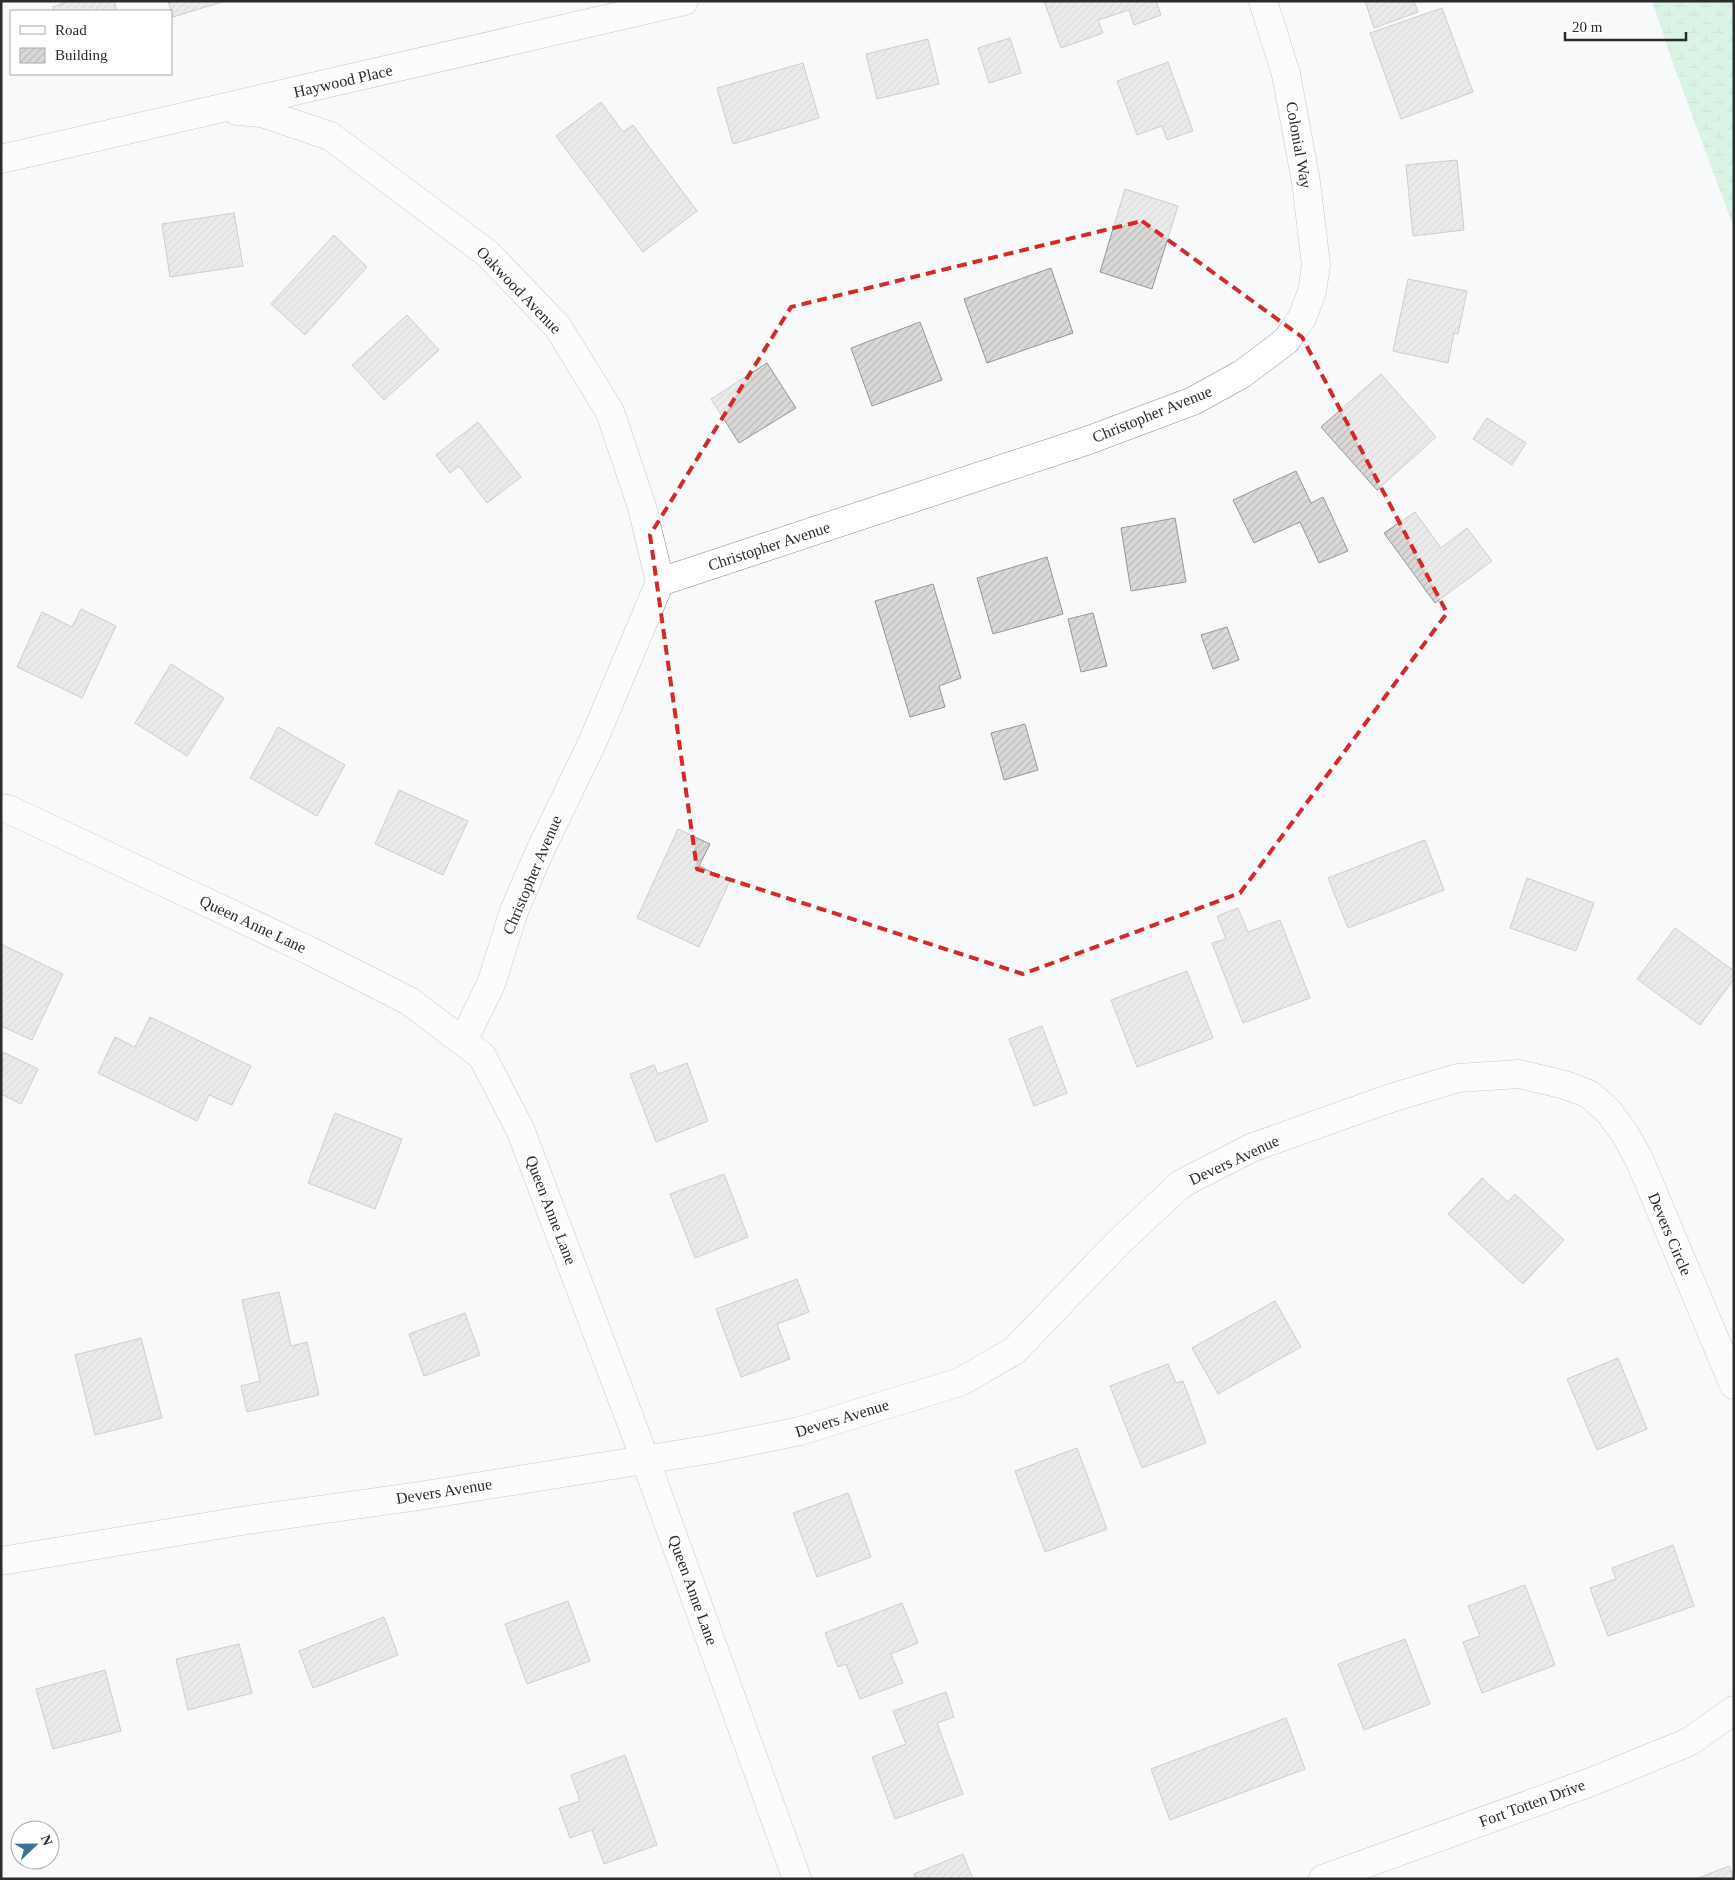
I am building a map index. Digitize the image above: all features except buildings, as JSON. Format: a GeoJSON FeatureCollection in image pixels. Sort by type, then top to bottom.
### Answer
{"type":"FeatureCollection","features":[{"type":"Feature","properties":{"kind":"street","name":"Haywood Place"},"geometry":{"type":"LineString","coordinates":[[1,159],[684,1]]}},
{"type":"Feature","properties":{"kind":"street","name":"Colonial Way"},"geometry":{"type":"LineString","coordinates":[[1263,1],[1286,74],[1306,182],[1316,265],[1312,292]]}},
{"type":"Feature","properties":{"kind":"street","name":"Oakwood Avenue"},"geometry":{"type":"LineString","coordinates":[[218,110],[262,113],[330,136],[488,254],[558,328],[610,412],[642,507],[660,582]]}},
{"type":"Feature","properties":{"kind":"street","name":"Christopher Avenue"},"geometry":{"type":"LineString","coordinates":[[463,1041],[491,984],[514,911],[539,853],[593,741],[660,582],[1090,440],[1194,401],[1242,374],[1286,342],[1302,318],[1312,292]]}},
{"type":"Feature","properties":{"kind":"street","name":"Queen Anne Lane"},"geometry":{"type":"LineString","coordinates":[[1,808],[8,809],[308,950],[409,1001],[482,1056],[520,1129],[645,1459],[797,1879]]}},
{"type":"Feature","properties":{"kind":"street","name":"Devers Avenue"},"geometry":{"type":"LineString","coordinates":[[1,1561],[247,1520],[419,1496],[712,1449],[800,1431],[960,1382],[1014,1351],[1118,1243],[1181,1184],[1251,1148],[1392,1098],[1458,1078],[1519,1074],[1566,1085],[1589,1094]]}},
{"type":"Feature","properties":{"kind":"street","name":"Devers Circle"},"geometry":{"type":"LineString","coordinates":[[1589,1094],[1609,1112],[1626,1134],[1639,1159],[1734,1385]]}},
{"type":"Feature","properties":{"kind":"street","name":"Fort Totten Drive"},"geometry":{"type":"LineString","coordinates":[[1322,1879],[1591,1782],[1689,1742],[1734,1710]]}},
{"type":"Feature","properties":{"kind":"highlighted area"},"geometry":{"type":"Polygon","coordinates":[[[1142,221],[1302,337],[1447,613],[1240,893],[1023,974],[697,869],[650,535],[791,307],[1142,221]]]}},
{"type":"Feature","properties":{"kind":"green space"},"geometry":{"type":"Polygon","coordinates":[[[1652,1],[1734,1],[1734,228],[1675,69],[1652,1]]]}}]}
